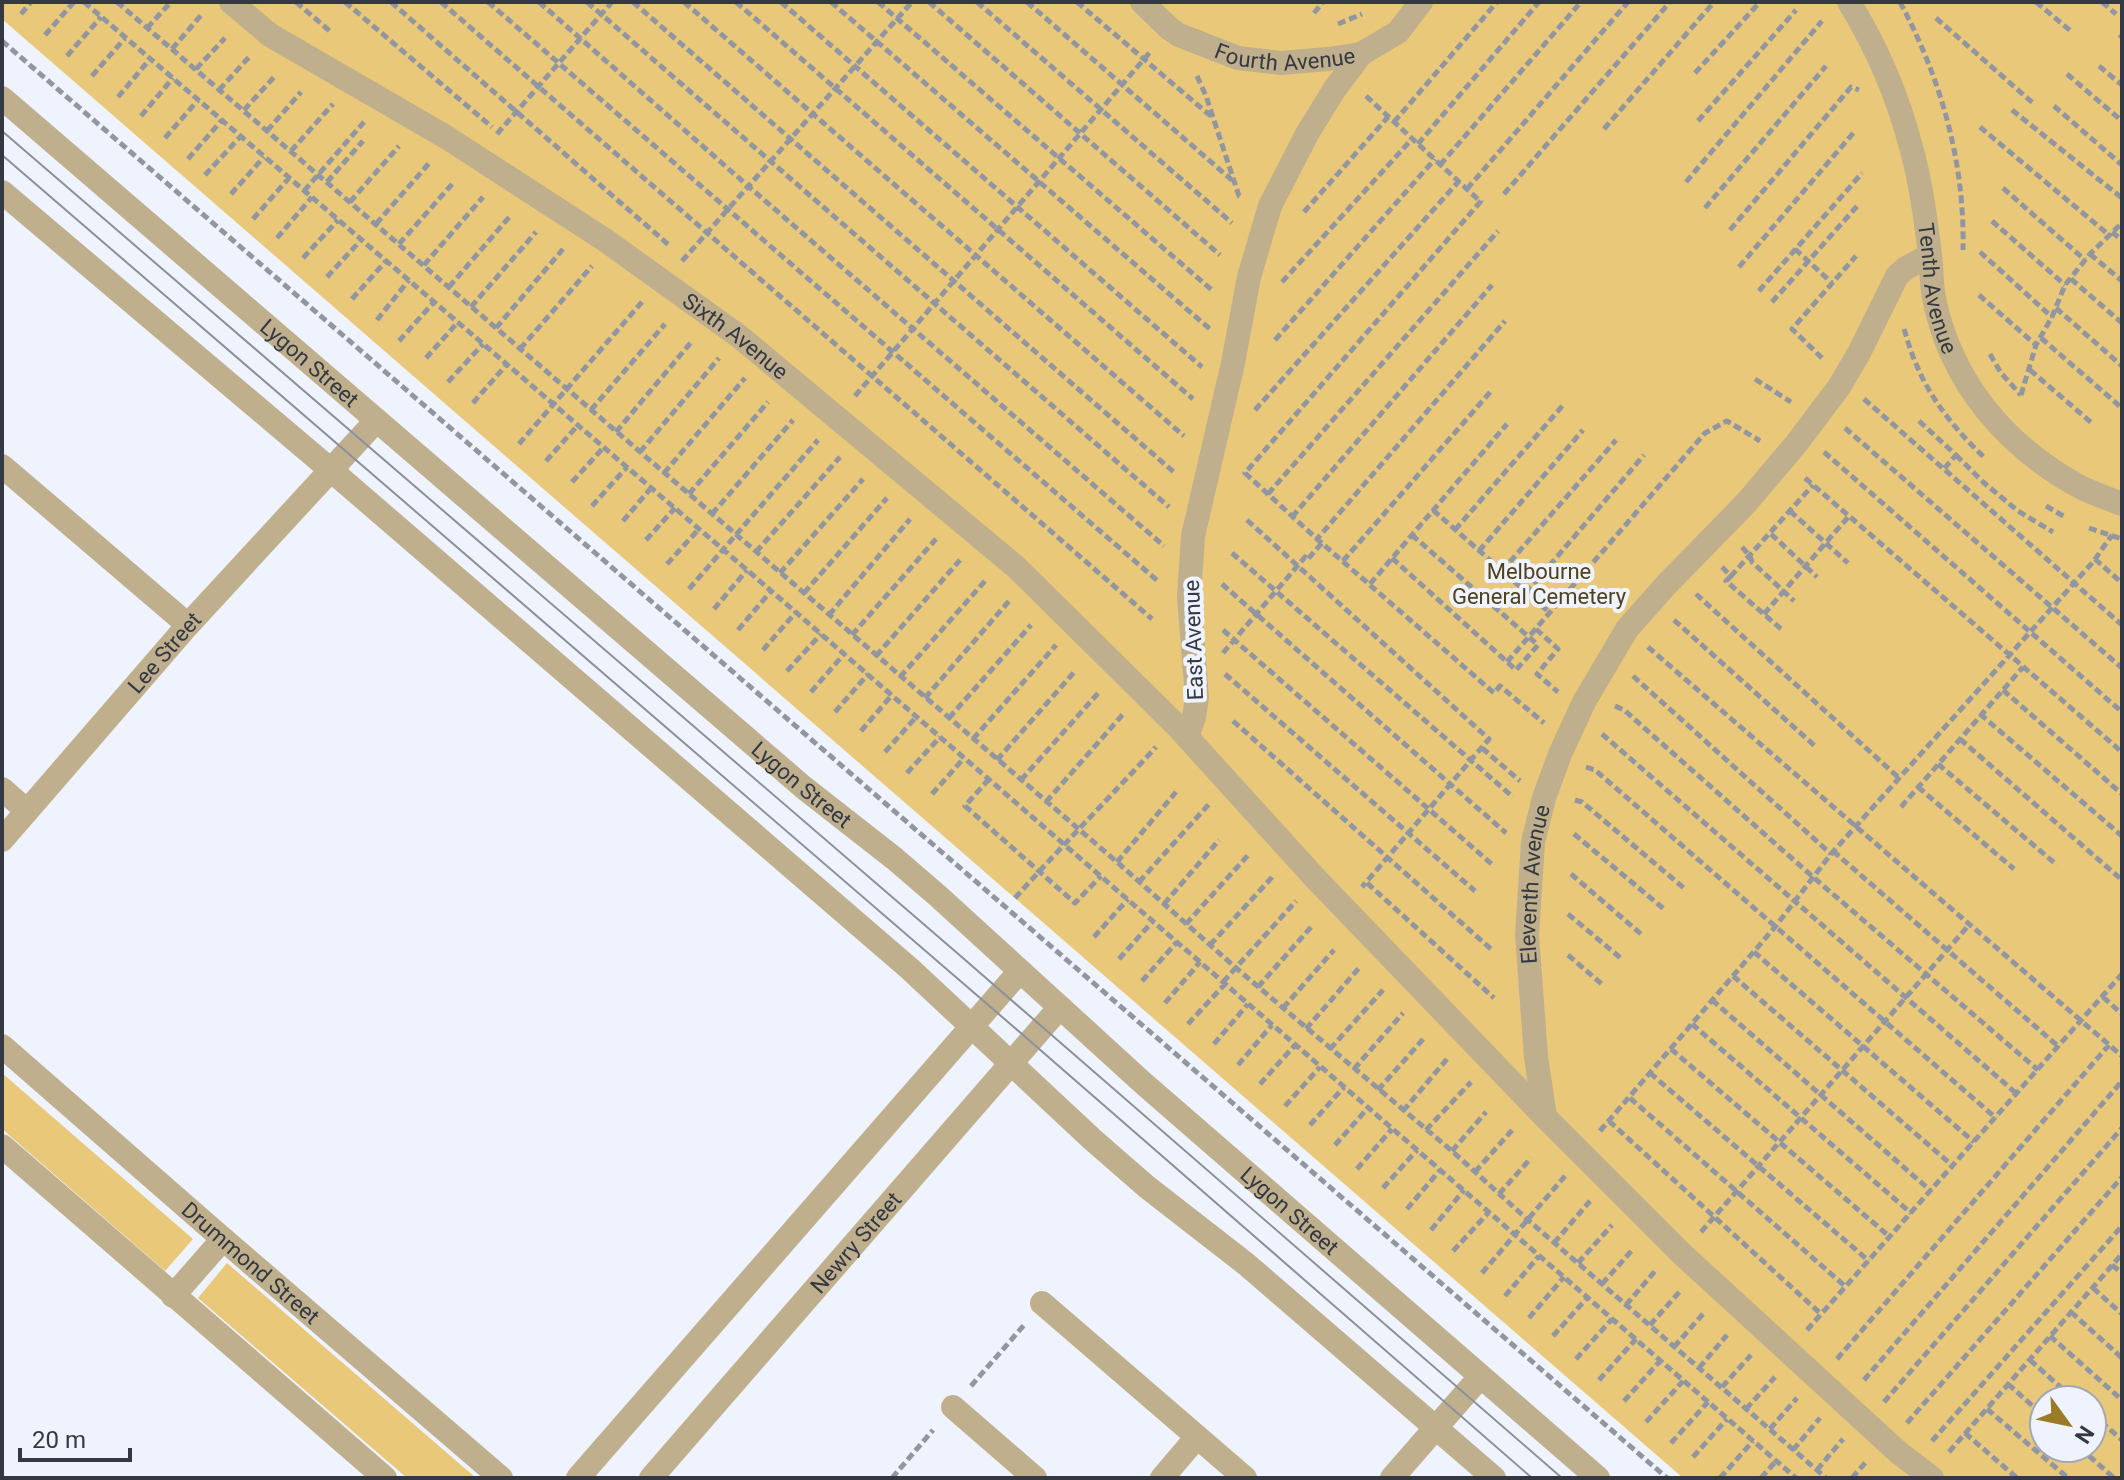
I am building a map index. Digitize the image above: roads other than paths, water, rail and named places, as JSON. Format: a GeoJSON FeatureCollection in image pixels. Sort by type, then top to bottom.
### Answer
{"type":"FeatureCollection","features":[{"type":"Feature","properties":{"kind":"street","name":"Sixth Avenue"},"geometry":{"type":"LineString","coordinates":[[231,2],[270,35],[479,158],[605,240],[655,289],[740,337],[1016,567],[1182,731]]}},
{"type":"Feature","properties":{"kind":"street","name":"Fourth Avenue"},"geometry":{"type":"LineString","coordinates":[[1142,2],[1174,32],[1238,58],[1281,63],[1361,54],[1398,32],[1421,2]]}},
{"type":"Feature","properties":{"kind":"street","name":"Tenth Avenue"},"geometry":{"type":"LineString","coordinates":[[1849,2],[1872,43],[1911,146],[1930,255],[1933,295],[1941,330],[1956,365],[1980,404],[2011,437],[2047,466],[2084,489],[2122,504]]}},
{"type":"Feature","properties":{"kind":"street","name":"East Avenue"},"geometry":{"type":"LineString","coordinates":[[1182,731],[1194,717],[1197,698],[1189,596],[1194,529],[1233,363],[1249,277],[1270,206],[1307,134],[1361,54]]}},
{"type":"Feature","properties":{"kind":"street","name":"Lygon Street"},"geometry":{"type":"LineString","coordinates":[[2,98],[803,787],[895,859],[1155,1094],[1598,1478]]}},
{"type":"Feature","properties":{"kind":"street"},"geometry":{"type":"LineString","coordinates":[[2,192],[332,471],[899,959],[1093,1140],[1246,1264],[1494,1478]]}},
{"type":"Feature","properties":{"kind":"street","name":"Eleventh Avenue"},"geometry":{"type":"LineString","coordinates":[[1545,1117],[1527,935],[1533,842],[1560,754],[1584,702],[1627,629],[1747,502],[1796,444],[1825,424],[1839,387],[1897,276],[1930,255]]}},
{"type":"Feature","properties":{"kind":"street","name":"Lee Street"},"geometry":{"type":"LineString","coordinates":[[2,840],[188,625],[376,421]]}},
{"type":"Feature","properties":{"kind":"street"},"geometry":{"type":"LineString","coordinates":[[2,466],[188,625]]}},
{"type":"Feature","properties":{"kind":"street"},"geometry":{"type":"LineString","coordinates":[[1182,731],[1344,909],[1545,1117],[1591,1144],[1606,1177],[1682,1254],[1898,1452],[1932,1478]]}},
{"type":"Feature","properties":{"kind":"street"},"geometry":{"type":"LineString","coordinates":[[2,789],[27,811]]}},
{"type":"Feature","properties":{"kind":"street"},"geometry":{"type":"LineString","coordinates":[[578,1478],[1020,971]]}},
{"type":"Feature","properties":{"kind":"street","name":"Newry Street"},"geometry":{"type":"LineString","coordinates":[[651,1478],[1060,1007]]}},
{"type":"Feature","properties":{"kind":"street","name":"Drummond Street"},"geometry":{"type":"LineString","coordinates":[[2,1046],[501,1478]]}},
{"type":"Feature","properties":{"kind":"street"},"geometry":{"type":"LineString","coordinates":[[2,1146],[385,1478]]}},
{"type":"Feature","properties":{"kind":"street"},"geometry":{"type":"LineString","coordinates":[[173,1296],[223,1239]]}},
{"type":"Feature","properties":{"kind":"street"},"geometry":{"type":"LineString","coordinates":[[1042,1303],[1245,1478]]}},
{"type":"Feature","properties":{"kind":"street"},"geometry":{"type":"LineString","coordinates":[[1392,1478],[1480,1377]]}},
{"type":"Feature","properties":{"kind":"street"},"geometry":{"type":"LineString","coordinates":[[953,1407],[1035,1478]]}},
{"type":"Feature","properties":{"kind":"street"},"geometry":{"type":"LineString","coordinates":[[1162,1478],[1197,1437]]}},
{"type":"Feature","properties":{"kind":"tram line"},"geometry":{"type":"LineString","coordinates":[[2,131],[1562,1478]]}},
{"type":"Feature","properties":{"kind":"tram line"},"geometry":{"type":"LineString","coordinates":[[2,155],[1532,1478]]}},
{"type":"Feature","properties":{"kind":"park label","name":"Melbourne General Cemetery"},"geometry":{"type":"Point","coordinates":[1539,584]}}]}
